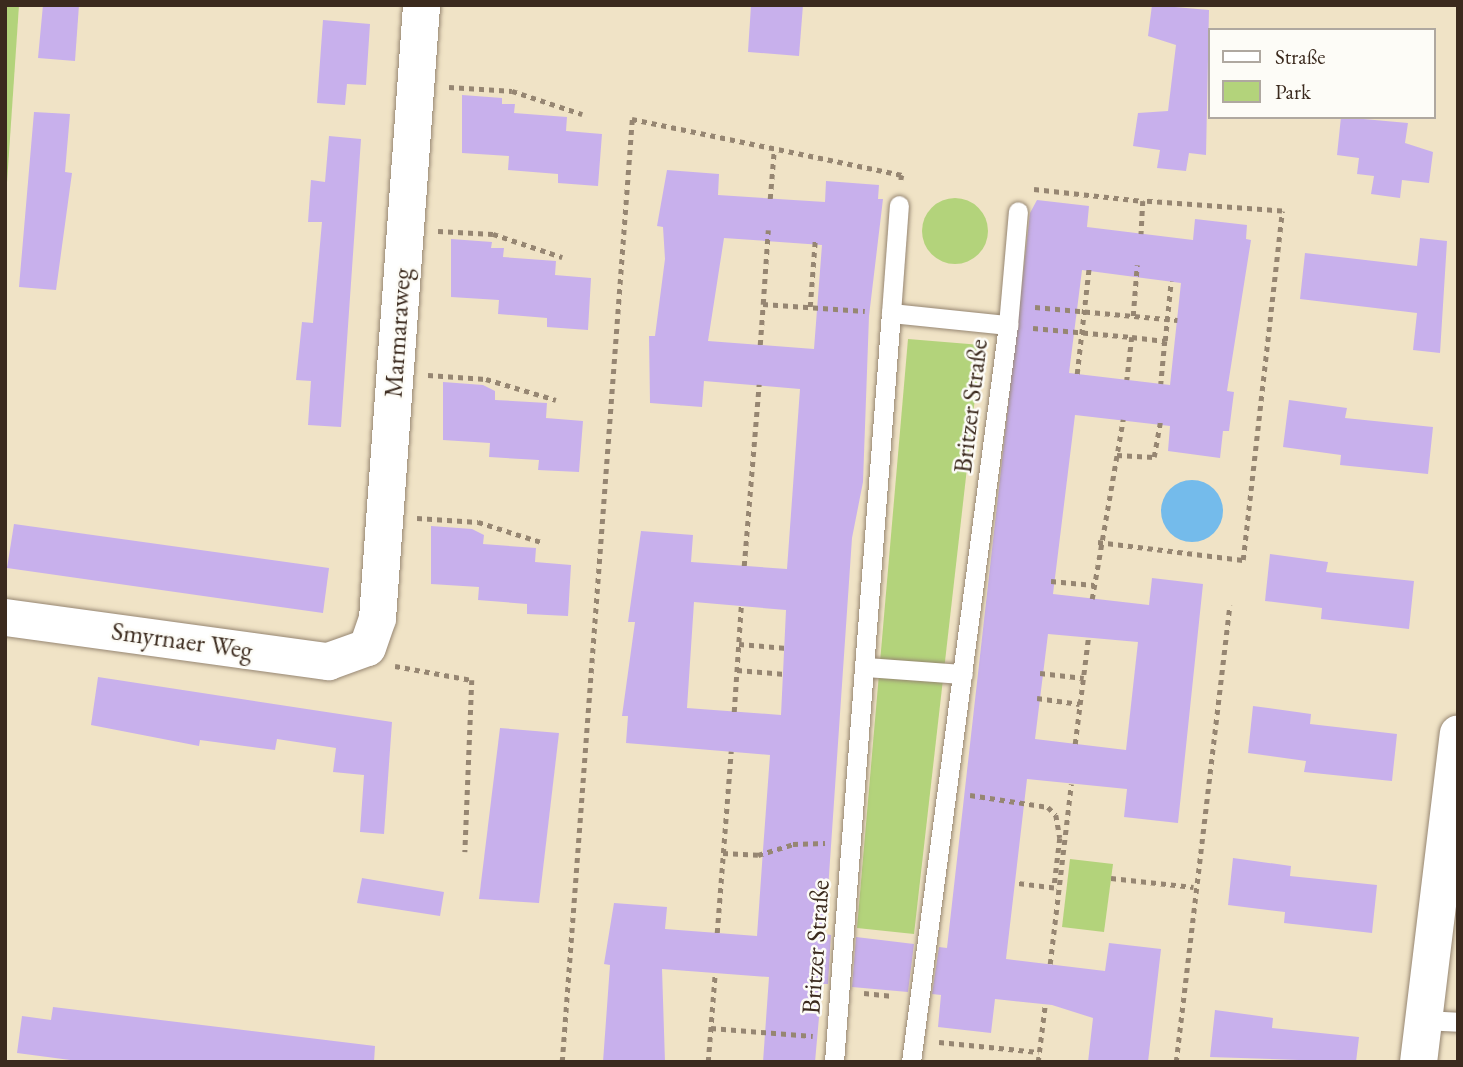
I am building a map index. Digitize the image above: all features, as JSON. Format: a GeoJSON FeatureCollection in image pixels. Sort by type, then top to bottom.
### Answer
{"type":"FeatureCollection","features":[{"type":"Feature","properties":{"kind":"street","name":"Marmaraweg"},"geometry":{"type":"LineString","coordinates":[[374,660],[372,639],[377,618],[421,5]]}},
{"type":"Feature","properties":{"kind":"street","name":"Smyrnaer Weg"},"geometry":{"type":"LineString","coordinates":[[5,617],[328,661],[374,660]]}},
{"type":"Feature","properties":{"kind":"street"},"geometry":{"type":"LineString","coordinates":[[1418,1062],[1441,1021],[1458,734]]}},
{"type":"Feature","properties":{"kind":"lane"},"geometry":{"type":"LineString","coordinates":[[891,313],[899,205]]}},
{"type":"Feature","properties":{"kind":"lane"},"geometry":{"type":"LineString","coordinates":[[1008,325],[1018,211]]}},
{"type":"Feature","properties":{"kind":"lane","name":"Britzer Straße"},"geometry":{"type":"LineString","coordinates":[[834,1062],[891,313],[1008,325],[923,998],[911,1062]]}},
{"type":"Feature","properties":{"kind":"lane"},"geometry":{"type":"LineString","coordinates":[[864,667],[963,674]]}},
{"type":"Feature","properties":{"kind":"path"},"geometry":{"type":"LineString","coordinates":[[434,87],[512,91],[582,114]]}},
{"type":"Feature","properties":{"kind":"path"},"geometry":{"type":"LineString","coordinates":[[562,1062],[632,119],[902,175],[899,205]]}},
{"type":"Feature","properties":{"kind":"path"},"geometry":{"type":"LineString","coordinates":[[770,199],[774,149]]}},
{"type":"Feature","properties":{"kind":"path"},"geometry":{"type":"LineString","coordinates":[[1018,211],[1020,188],[1143,201],[1282,211],[1243,560],[1098,542]]}},
{"type":"Feature","properties":{"kind":"path"},"geometry":{"type":"LineString","coordinates":[[1141,234],[1143,201]]}},
{"type":"Feature","properties":{"kind":"path"},"geometry":{"type":"LineString","coordinates":[[760,345],[768,230]]}},
{"type":"Feature","properties":{"kind":"path"},"geometry":{"type":"LineString","coordinates":[[424,231],[494,234],[562,257]]}},
{"type":"Feature","properties":{"kind":"path"},"geometry":{"type":"LineString","coordinates":[[810,307],[815,241]]}},
{"type":"Feature","properties":{"kind":"path"},"geometry":{"type":"LineString","coordinates":[[1133,316],[1137,265]]}},
{"type":"Feature","properties":{"kind":"path"},"geometry":{"type":"LineString","coordinates":[[1077,374],[1089,267]]}},
{"type":"Feature","properties":{"kind":"path"},"geometry":{"type":"LineString","coordinates":[[1161,384],[1171,281]]}},
{"type":"Feature","properties":{"kind":"path"},"geometry":{"type":"LineString","coordinates":[[764,304],[891,313]]}},
{"type":"Feature","properties":{"kind":"path"},"geometry":{"type":"LineString","coordinates":[[1010,304],[1177,320]]}},
{"type":"Feature","properties":{"kind":"path"},"geometry":{"type":"LineString","coordinates":[[1008,325],[1165,341]]}},
{"type":"Feature","properties":{"kind":"path"},"geometry":{"type":"LineString","coordinates":[[1127,380],[1132,337]]}},
{"type":"Feature","properties":{"kind":"path"},"geometry":{"type":"LineString","coordinates":[[413,374],[486,379],[556,400]]}},
{"type":"Feature","properties":{"kind":"path"},"geometry":{"type":"LineString","coordinates":[[744,566],[759,385]]}},
{"type":"Feature","properties":{"kind":"path"},"geometry":{"type":"LineString","coordinates":[[1092,599],[1098,542],[1123,420]]}},
{"type":"Feature","properties":{"kind":"path"},"geometry":{"type":"LineString","coordinates":[[1117,455],[1154,457],[1160,423]]}},
{"type":"Feature","properties":{"kind":"path"},"geometry":{"type":"LineString","coordinates":[[402,517],[478,522],[541,542]]}},
{"type":"Feature","properties":{"kind":"path"},"geometry":{"type":"LineString","coordinates":[[1051,581],[1094,585]]}},
{"type":"Feature","properties":{"kind":"path"},"geometry":{"type":"LineString","coordinates":[[1176,1062],[1194,887],[1230,605]]}},
{"type":"Feature","properties":{"kind":"path"},"geometry":{"type":"LineString","coordinates":[[734,712],[741,606]]}},
{"type":"Feature","properties":{"kind":"path"},"geometry":{"type":"LineString","coordinates":[[1075,744],[1088,639]]}},
{"type":"Feature","properties":{"kind":"path"},"geometry":{"type":"LineString","coordinates":[[739,644],[787,648]]}},
{"type":"Feature","properties":{"kind":"path"},"geometry":{"type":"LineString","coordinates":[[374,660],[472,680],[465,852]]}},
{"type":"Feature","properties":{"kind":"path"},"geometry":{"type":"LineString","coordinates":[[737,670],[785,674]]}},
{"type":"Feature","properties":{"kind":"path"},"geometry":{"type":"LineString","coordinates":[[1040,673],[1084,678]]}},
{"type":"Feature","properties":{"kind":"path"},"geometry":{"type":"LineString","coordinates":[[1037,698],[1080,704]]}},
{"type":"Feature","properties":{"kind":"path"},"geometry":{"type":"LineString","coordinates":[[717,933],[731,752]]}},
{"type":"Feature","properties":{"kind":"path"},"geometry":{"type":"LineString","coordinates":[[1056,889],[1071,784]]}},
{"type":"Feature","properties":{"kind":"path"},"geometry":{"type":"LineString","coordinates":[[948,792],[1048,807],[1060,838],[1050,964]]}},
{"type":"Feature","properties":{"kind":"path"},"geometry":{"type":"LineString","coordinates":[[723,853],[758,855],[793,844],[850,843]]}},
{"type":"Feature","properties":{"kind":"path"},"geometry":{"type":"LineString","coordinates":[[1111,878],[1194,887]]}},
{"type":"Feature","properties":{"kind":"path"},"geometry":{"type":"LineString","coordinates":[[1015,883],[1056,889]]}},
{"type":"Feature","properties":{"kind":"path"},"geometry":{"type":"LineString","coordinates":[[708,1062],[715,973]]}},
{"type":"Feature","properties":{"kind":"path"},"geometry":{"type":"LineString","coordinates":[[838,991],[923,998]]}},
{"type":"Feature","properties":{"kind":"path"},"geometry":{"type":"LineString","coordinates":[[1038,1062],[1045,1005]]}},
{"type":"Feature","properties":{"kind":"path"},"geometry":{"type":"LineString","coordinates":[[711,1028],[835,1038]]}},
{"type":"Feature","properties":{"kind":"path"},"geometry":{"type":"LineString","coordinates":[[913,1040],[1039,1052]]}},
{"type":"Feature","properties":{"kind":"green space"},"geometry":{"type":"Polygon","coordinates":[[[5,5],[19,5],[5,212],[5,5]]]}},
{"type":"Feature","properties":{"kind":"green space"},"geometry":{"type":"Polygon","coordinates":[[[955,198],[968,201],[978,208],[985,218],[988,231],[985,244],[978,254],[968,261],[955,264],[942,261],[932,254],[925,244],[922,231],[925,218],[932,208],[942,201],[955,198]]]}},
{"type":"Feature","properties":{"kind":"green space"},"geometry":{"type":"Polygon","coordinates":[[[908,339],[981,345],[914,934],[857,928],[908,339]]]}},
{"type":"Feature","properties":{"kind":"green space"},"geometry":{"type":"Polygon","coordinates":[[[1070,859],[1113,864],[1104,932],[1062,927],[1070,859]]]}},
{"type":"Feature","properties":{"kind":"water"},"geometry":{"type":"Polygon","coordinates":[[[1186,480],[1198,480],[1214,489],[1221,499],[1221,523],[1214,533],[1198,542],[1186,542],[1175,537],[1166,528],[1161,517],[1161,505],[1166,494],[1175,485],[1186,480]]]}},
{"type":"Feature","properties":{"kind":"building"},"geometry":{"type":"Polygon","coordinates":[[[43,5],[79,5],[75,61],[38,58],[43,5]]]}},
{"type":"Feature","properties":{"kind":"building"},"geometry":{"type":"Polygon","coordinates":[[[751,5],[803,5],[799,56],[748,52],[751,5]]]}},
{"type":"Feature","properties":{"kind":"building"},"geometry":{"type":"Polygon","coordinates":[[[1152,5],[1209,10],[1206,155],[1189,153],[1186,171],[1157,168],[1160,150],[1133,146],[1138,113],[1168,111],[1176,45],[1148,36],[1152,5]]]}},
{"type":"Feature","properties":{"kind":"building"},"geometry":{"type":"Polygon","coordinates":[[[323,20],[370,24],[366,85],[347,84],[345,105],[317,103],[323,20]]]}},
{"type":"Feature","properties":{"kind":"building"},"geometry":{"type":"Polygon","coordinates":[[[462,95],[502,98],[502,104],[515,104],[514,113],[567,117],[566,131],[602,134],[598,186],[558,183],[558,174],[508,170],[509,156],[462,153],[462,95]]]}},
{"type":"Feature","properties":{"kind":"building"},"geometry":{"type":"Polygon","coordinates":[[[34,112],[70,114],[65,172],[72,173],[56,290],[19,287],[34,112]]]}},
{"type":"Feature","properties":{"kind":"building"},"geometry":{"type":"Polygon","coordinates":[[[1341,119],[1408,123],[1405,143],[1433,152],[1429,183],[1402,180],[1400,198],[1371,194],[1374,176],[1357,174],[1359,158],[1337,155],[1341,119]]]}},
{"type":"Feature","properties":{"kind":"building"},"geometry":{"type":"Polygon","coordinates":[[[329,136],[361,139],[341,427],[308,425],[311,381],[296,380],[302,322],[313,323],[322,222],[308,222],[311,180],[325,182],[329,136]]]}},
{"type":"Feature","properties":{"kind":"building"},"geometry":{"type":"Polygon","coordinates":[[[667,170],[719,174],[718,195],[825,202],[826,181],[879,185],[878,199],[883,199],[869,316],[863,482],[852,538],[825,934],[831,935],[828,984],[822,984],[815,1062],[763,1062],[769,977],[662,969],[665,1062],[603,1062],[610,965],[604,964],[614,903],[667,907],[665,929],[757,936],[770,755],[626,743],[628,716],[622,716],[635,622],[628,622],[641,531],[693,535],[691,562],[787,569],[800,389],[704,381],[702,407],[650,403],[649,336],[655,336],[665,259],[663,227],[657,226],[667,170]],[[724,238],[708,341],[814,349],[822,245],[724,238]],[[694,602],[687,708],[781,715],[786,610],[694,602]]]}},
{"type":"Feature","properties":{"kind":"building"},"geometry":{"type":"Polygon","coordinates":[[[1037,200],[1089,206],[1087,227],[1193,240],[1195,219],[1247,225],[1246,239],[1251,240],[1227,391],[1234,392],[1229,431],[1223,431],[1220,458],[1168,451],[1170,426],[1075,415],[1053,594],[1149,605],[1152,578],[1203,584],[1178,823],[1124,817],[1127,789],[1027,779],[1006,959],[1105,971],[1109,943],[1161,949],[1148,1062],[1088,1062],[1093,1018],[1052,1005],[995,999],[991,1033],[938,1027],[941,995],[932,994],[939,947],[947,948],[1030,213],[1037,200]],[[1082,270],[1069,373],[1170,385],[1181,283],[1082,270]],[[1048,634],[1035,739],[1126,750],[1138,642],[1048,634]]]}},
{"type":"Feature","properties":{"kind":"building"},"geometry":{"type":"Polygon","coordinates":[[[1420,238],[1447,241],[1440,353],[1413,350],[1417,313],[1300,299],[1305,253],[1417,266],[1420,238]]]}},
{"type":"Feature","properties":{"kind":"building"},"geometry":{"type":"Polygon","coordinates":[[[451,239],[492,242],[491,248],[504,248],[503,257],[556,261],[555,275],[591,278],[588,330],[547,327],[547,318],[498,314],[499,300],[451,297],[451,239]]]}},
{"type":"Feature","properties":{"kind":"building"},"geometry":{"type":"Polygon","coordinates":[[[443,382],[483,385],[495,391],[495,400],[547,403],[546,418],[583,421],[579,472],[538,470],[539,460],[489,457],[490,443],[443,440],[443,382]]]}},
{"type":"Feature","properties":{"kind":"building"},"geometry":{"type":"Polygon","coordinates":[[[1289,400],[1347,408],[1345,418],[1433,427],[1428,474],[1340,465],[1341,455],[1283,447],[1289,400]]]}},
{"type":"Feature","properties":{"kind":"building"},"geometry":{"type":"Polygon","coordinates":[[[14,524],[329,568],[323,613],[7,568],[14,524]]]}},
{"type":"Feature","properties":{"kind":"building"},"geometry":{"type":"Polygon","coordinates":[[[431,526],[472,529],[484,535],[483,544],[536,548],[535,562],[571,565],[568,616],[527,614],[527,604],[478,600],[479,587],[431,584],[431,526]]]}},
{"type":"Feature","properties":{"kind":"building"},"geometry":{"type":"Polygon","coordinates":[[[1270,554],[1328,562],[1326,572],[1414,581],[1409,629],[1321,619],[1322,608],[1265,601],[1270,554]]]}},
{"type":"Feature","properties":{"kind":"building"},"geometry":{"type":"Polygon","coordinates":[[[98,677],[392,722],[384,834],[360,832],[364,775],[333,772],[336,748],[277,739],[275,750],[200,740],[199,746],[91,725],[98,677]]]}},
{"type":"Feature","properties":{"kind":"building"},"geometry":{"type":"Polygon","coordinates":[[[1253,706],[1311,714],[1310,724],[1397,734],[1392,781],[1304,772],[1306,761],[1248,753],[1253,706]]]}},
{"type":"Feature","properties":{"kind":"building"},"geometry":{"type":"Polygon","coordinates":[[[500,728],[559,733],[539,903],[479,899],[500,728]]]}},
{"type":"Feature","properties":{"kind":"building"},"geometry":{"type":"Polygon","coordinates":[[[1233,858],[1291,866],[1290,876],[1377,885],[1372,933],[1284,923],[1285,912],[1228,905],[1233,858]]]}},
{"type":"Feature","properties":{"kind":"building"},"geometry":{"type":"Polygon","coordinates":[[[362,878],[444,892],[440,916],[357,903],[362,878]]]}},
{"type":"Feature","properties":{"kind":"building"},"geometry":{"type":"Polygon","coordinates":[[[856,937],[914,944],[908,992],[852,987],[856,937]]]}},
{"type":"Feature","properties":{"kind":"building"},"geometry":{"type":"Polygon","coordinates":[[[53,1007],[375,1046],[374,1062],[78,1061],[17,1053],[22,1016],[51,1020],[53,1007]]]}},
{"type":"Feature","properties":{"kind":"building"},"geometry":{"type":"Polygon","coordinates":[[[1215,1010],[1273,1018],[1272,1028],[1359,1037],[1356,1062],[1210,1057],[1215,1010]]]}}]}
